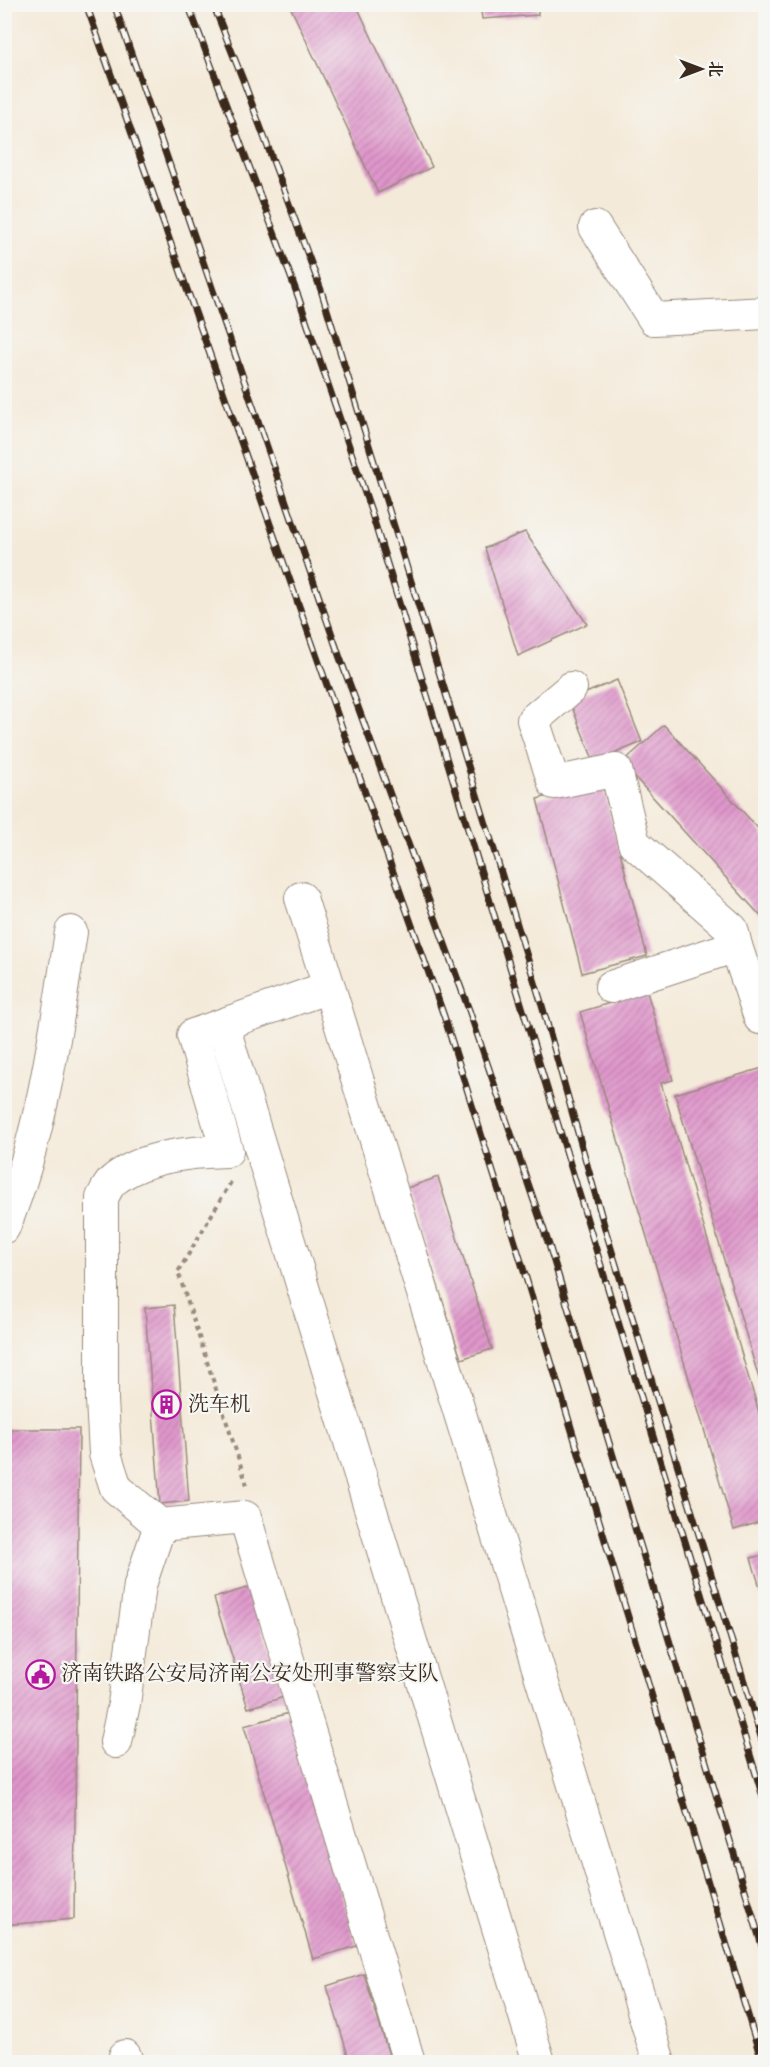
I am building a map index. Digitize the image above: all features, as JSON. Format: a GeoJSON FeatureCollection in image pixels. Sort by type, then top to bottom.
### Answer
{"type":"FeatureCollection","features":[{"type":"Feature","properties":{"kind":"street"},"geometry":{"type":"LineString","coordinates":[[595,227],[654,319],[765,313]]}},
{"type":"Feature","properties":{"kind":"street"},"geometry":{"type":"LineString","coordinates":[[571,688],[533,720],[554,783],[616,770],[634,843],[732,929],[760,1018],[765,1015]]}},
{"type":"Feature","properties":{"kind":"street"},"geometry":{"type":"LineString","coordinates":[[301,898],[659,2062]]}},
{"type":"Feature","properties":{"kind":"street"},"geometry":{"type":"LineString","coordinates":[[4,1227],[19,1193],[53,1056],[71,932]]}},
{"type":"Feature","properties":{"kind":"street"},"geometry":{"type":"LineString","coordinates":[[611,987],[736,946]]}},
{"type":"Feature","properties":{"kind":"street"},"geometry":{"type":"LineString","coordinates":[[329,987],[193,1035],[227,1151],[163,1158],[138,1166],[112,1180],[102,1198],[102,1400],[105,1454],[116,1488],[160,1525],[245,1517],[409,2062]]}},
{"type":"Feature","properties":{"kind":"street"},"geometry":{"type":"LineString","coordinates":[[224,1024],[230,1052],[539,2062]]}},
{"type":"Feature","properties":{"kind":"street"},"geometry":{"type":"LineString","coordinates":[[116,1742],[124,1704],[140,1585],[160,1525]]}},
{"type":"Feature","properties":{"kind":"path"},"geometry":{"type":"LineString","coordinates":[[227,1151],[232,1180],[178,1272],[251,1497],[245,1517]]}},
{"type":"Feature","properties":{"kind":"building"},"geometry":{"type":"Polygon","coordinates":[[[289,4],[356,4],[432,167],[378,193],[289,4]]]}},
{"type":"Feature","properties":{"kind":"building"},"geometry":{"type":"Polygon","coordinates":[[[480,4],[538,4],[538,15],[482,19],[480,4]]]}},
{"type":"Feature","properties":{"kind":"building"},"geometry":{"type":"Polygon","coordinates":[[[525,532],[587,624],[518,656],[485,548],[525,532]]]}},
{"type":"Feature","properties":{"kind":"building"},"geometry":{"type":"Polygon","coordinates":[[[617,680],[642,742],[594,762],[569,700],[617,680]]]}},
{"type":"Feature","properties":{"kind":"building"},"geometry":{"type":"Polygon","coordinates":[[[664,725],[766,837],[766,922],[622,763],[664,725]]]}},
{"type":"Feature","properties":{"kind":"building"},"geometry":{"type":"Polygon","coordinates":[[[602,782],[647,956],[582,973],[537,799],[602,782]]]}},
{"type":"Feature","properties":{"kind":"building"},"geometry":{"type":"Polygon","coordinates":[[[647,992],[673,1080],[661,1083],[766,1436],[766,1520],[734,1530],[580,1012],[647,992]]]}},
{"type":"Feature","properties":{"kind":"building"},"geometry":{"type":"Polygon","coordinates":[[[766,1067],[766,1399],[765,1399],[675,1094],[766,1067]]]}},
{"type":"Feature","properties":{"kind":"building"},"geometry":{"type":"Polygon","coordinates":[[[438,1177],[492,1349],[461,1359],[407,1188],[438,1177]]]}},
{"type":"Feature","properties":{"kind":"building","name":"洗车机"},"geometry":{"type":"Polygon","coordinates":[[[174,1305],[189,1501],[160,1504],[145,1308],[174,1305]]]}},
{"type":"Feature","properties":{"kind":"building","name":"济南铁路公安局济南公安处刑事警察支队"},"geometry":{"type":"Polygon","coordinates":[[[4,1429],[79,1429],[74,1919],[4,1925],[4,1429]]]}},
{"type":"Feature","properties":{"kind":"building"},"geometry":{"type":"Polygon","coordinates":[[[766,1554],[766,1604],[765,1604],[751,1558],[766,1554]]]}},
{"type":"Feature","properties":{"kind":"building"},"geometry":{"type":"Polygon","coordinates":[[[250,1587],[284,1697],[248,1708],[214,1598],[250,1587]]]}},
{"type":"Feature","properties":{"kind":"building"},"geometry":{"type":"Polygon","coordinates":[[[289,1713],[357,1946],[313,1959],[244,1726],[289,1713]]]}},
{"type":"Feature","properties":{"kind":"building"},"geometry":{"type":"Polygon","coordinates":[[[364,1974],[391,2062],[350,2062],[327,1986],[364,1974]]]}},
{"type":"Feature","properties":{"kind":"railway"},"geometry":{"type":"LineString","coordinates":[[86,4],[444,1016],[520,1258],[762,2062]]}},
{"type":"Feature","properties":{"kind":"railway"},"geometry":{"type":"LineString","coordinates":[[114,4],[340,658],[469,1010],[549,1245],[766,1959]]}},
{"type":"Feature","properties":{"kind":"railway"},"geometry":{"type":"LineString","coordinates":[[188,4],[298,296],[371,511],[766,1807]]}},
{"type":"Feature","properties":{"kind":"railway"},"geometry":{"type":"LineString","coordinates":[[213,4],[321,290],[541,1002],[606,1232],[766,1753]]}},
{"type":"Feature","properties":{"kind":"place","name":"洗车机"},"geometry":{"type":"Point","coordinates":[167,1405]}},
{"type":"Feature","properties":{"kind":"place","name":"济南铁路公安局济南公安处刑事警察支队"},"geometry":{"type":"Point","coordinates":[40,1674]}}]}
